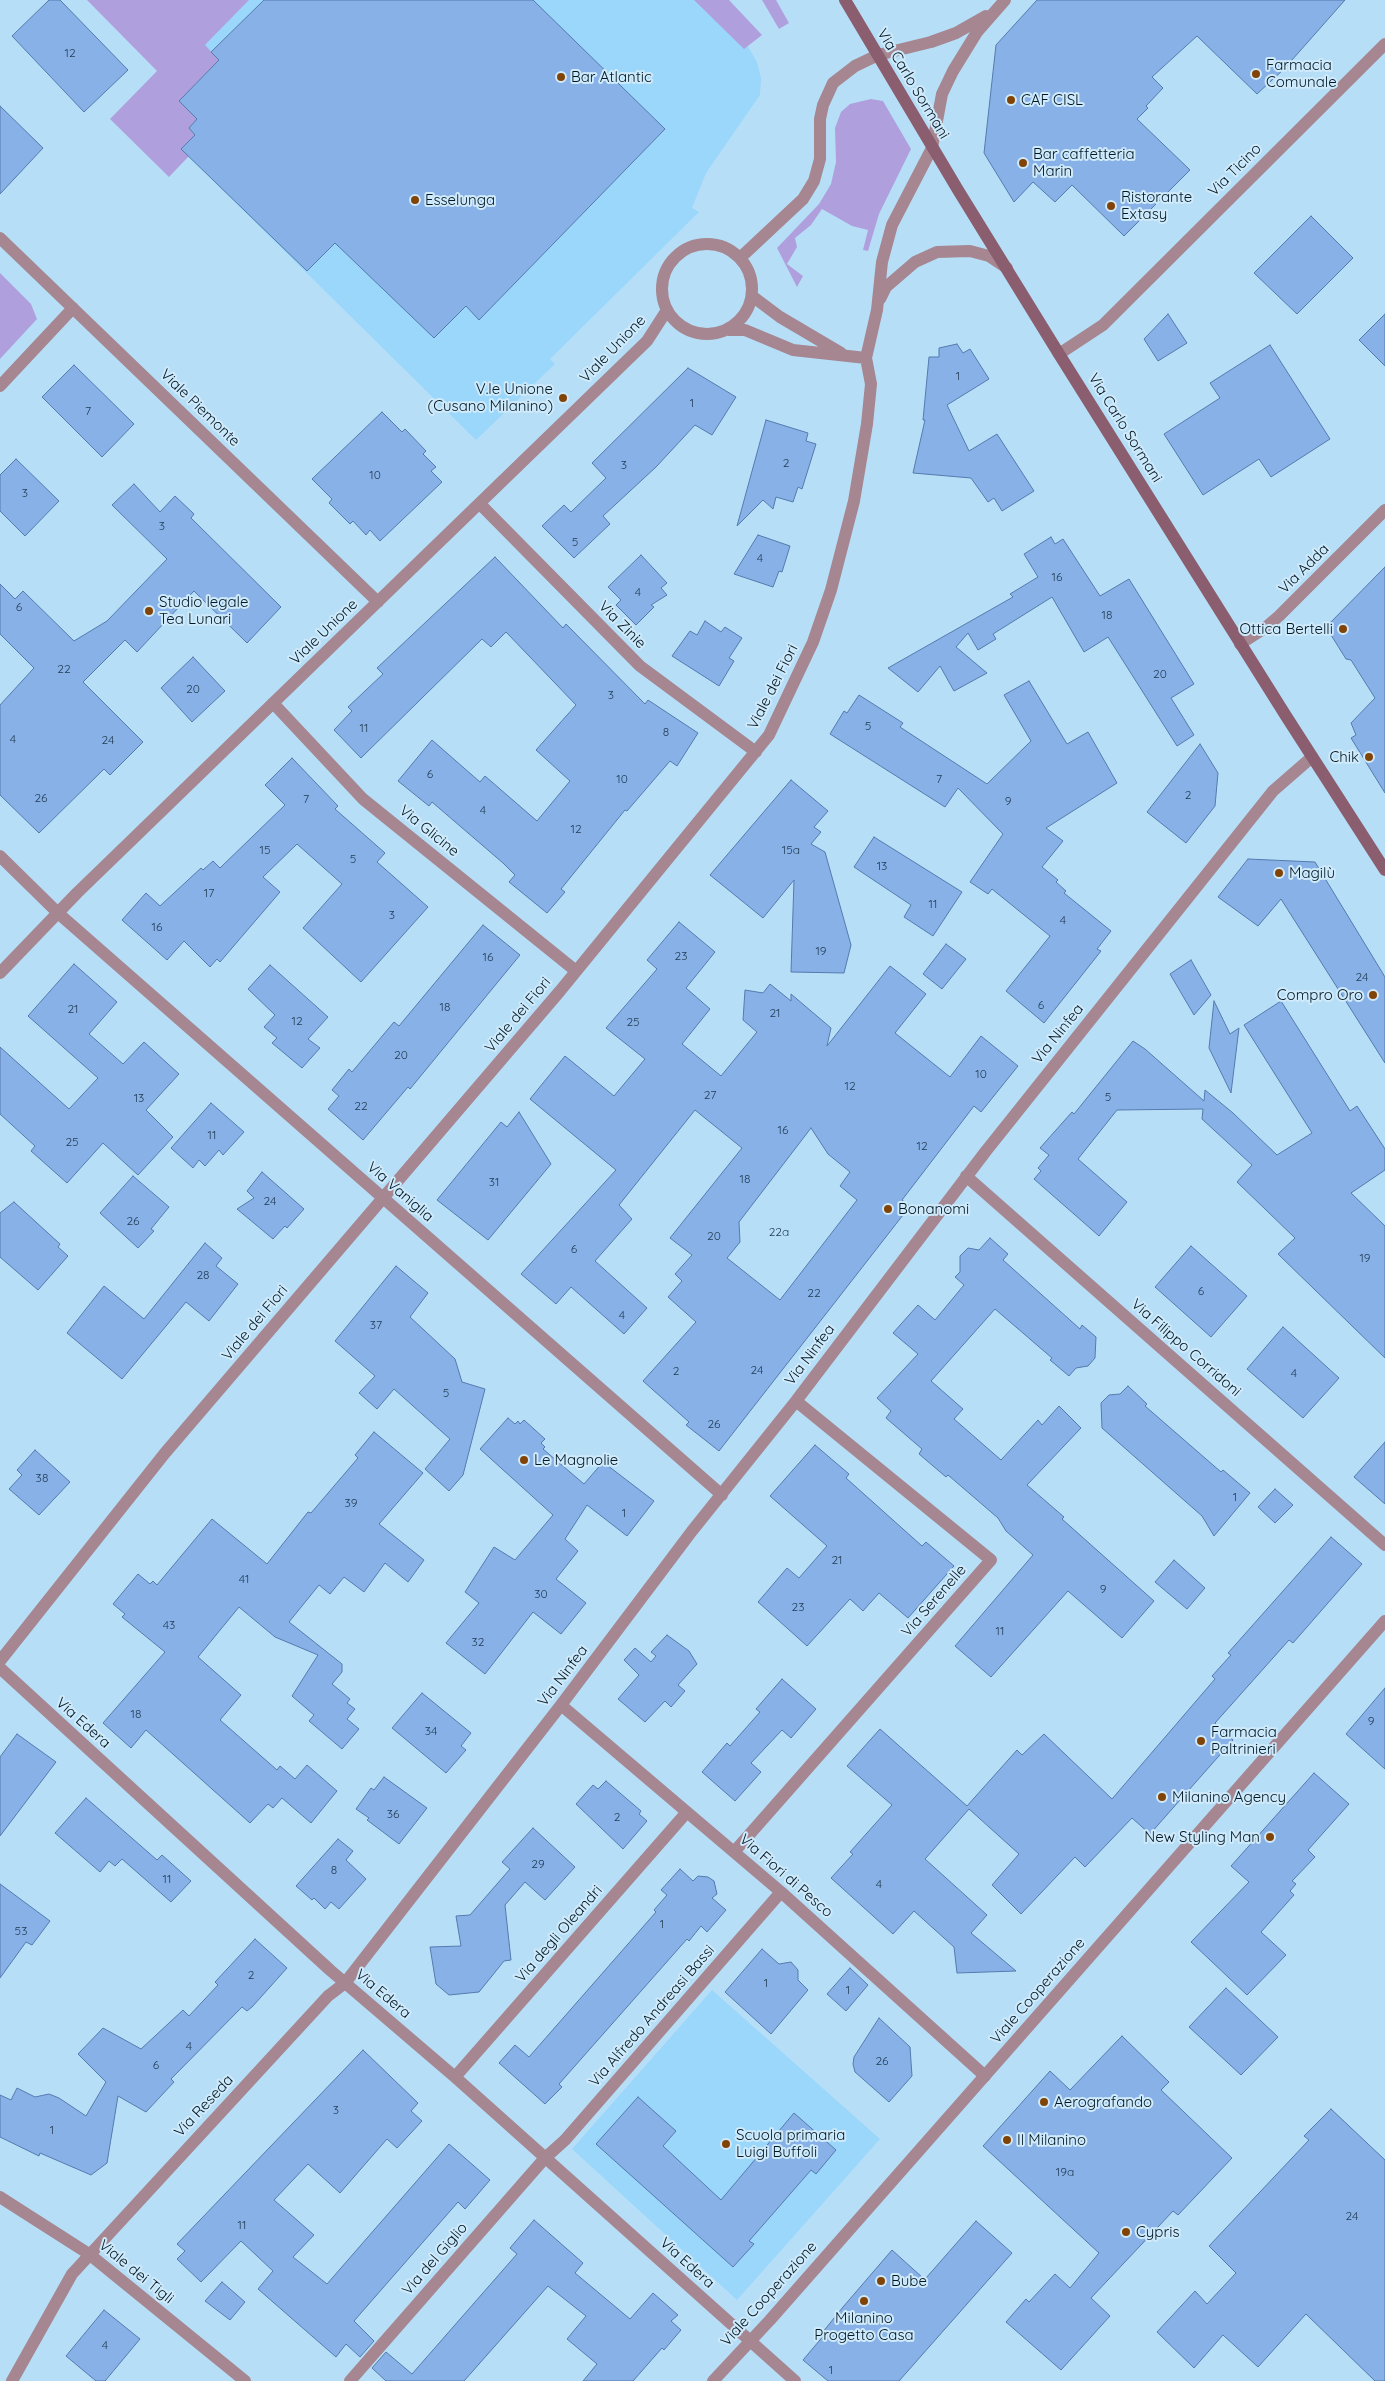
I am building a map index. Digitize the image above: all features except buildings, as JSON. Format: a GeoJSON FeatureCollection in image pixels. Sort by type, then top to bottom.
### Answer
{"type":"FeatureCollection","features":[{"type":"Feature","properties":{"kind":"main road","name":"Via Carlo Sormani"},"geometry":{"type":"LineString","coordinates":[[845,0],[932,148],[1059,354],[1240,644],[1384,866]]}},
{"type":"Feature","properties":{"kind":"street"},"geometry":{"type":"LineString","coordinates":[[729,330],[744,316],[752,296],[750,275],[740,258],[803,199],[814,181],[820,159],[822,105],[833,83],[855,66],[878,55],[931,42],[956,33],[994,11],[1005,0]]}},
{"type":"Feature","properties":{"kind":"street","name":"Viale dei Fiori"},"geometry":{"type":"LineString","coordinates":[[0,1662],[165,1454],[576,971],[769,735],[813,642],[831,590],[854,502],[867,424],[871,384],[866,358],[879,301],[882,262],[892,225],[932,148],[942,94],[963,53],[994,11]]}},
{"type":"Feature","properties":{"kind":"street","name":"Via Ticino"},"geometry":{"type":"LineString","coordinates":[[1059,354],[1103,325],[1385,44]]}},
{"type":"Feature","properties":{"kind":"street","name":"Viale Piemonte"},"geometry":{"type":"LineString","coordinates":[[0,238],[378,602]]}},
{"type":"Feature","properties":{"kind":"street","name":"Viale Unione"},"geometry":{"type":"LineString","coordinates":[[740,258],[724,247],[711,244],[699,245],[684,250],[670,264],[664,277],[662,290],[667,310],[676,322],[689,331],[712,334],[729,330],[746,330],[793,350],[866,358]]}},
{"type":"Feature","properties":{"kind":"street","name":"Viale dei Fiori"},"geometry":{"type":"LineString","coordinates":[[879,301],[886,288],[899,275],[916,262],[937,252],[970,251],[989,256],[1007,269]]}},
{"type":"Feature","properties":{"kind":"street"},"geometry":{"type":"LineString","coordinates":[[752,296],[780,317],[843,354]]}},
{"type":"Feature","properties":{"kind":"street"},"geometry":{"type":"LineString","coordinates":[[0,386],[73,308]]}},
{"type":"Feature","properties":{"kind":"street","name":"Viale Unione"},"geometry":{"type":"LineString","coordinates":[[0,973],[58,913],[647,341],[667,310]]}},
{"type":"Feature","properties":{"kind":"street","name":"Via Zinie"},"geometry":{"type":"LineString","coordinates":[[480,504],[640,666],[756,752]]}},
{"type":"Feature","properties":{"kind":"street","name":"Via Adda"},"geometry":{"type":"LineString","coordinates":[[1240,644],[1265,628],[1279,616],[1385,510]]}},
{"type":"Feature","properties":{"kind":"street","name":"Via Glicine"},"geometry":{"type":"LineString","coordinates":[[273,704],[363,799],[576,971]]}},
{"type":"Feature","properties":{"kind":"street","name":"Via Ninfea"},"geometry":{"type":"LineString","coordinates":[[345,1982],[561,1705],[692,1531],[796,1401],[966,1176],[1273,791],[1312,757]]}},
{"type":"Feature","properties":{"kind":"street","name":"Via Vaniglia"},"geometry":{"type":"LineString","coordinates":[[0,856],[58,913],[722,1495]]}},
{"type":"Feature","properties":{"kind":"street","name":"Via Filippo Corridoni"},"geometry":{"type":"LineString","coordinates":[[966,1176],[1385,1545]]}},
{"type":"Feature","properties":{"kind":"street","name":"Via Serenelle"},"geometry":{"type":"LineString","coordinates":[[734,1852],[991,1560],[796,1401]]}},
{"type":"Feature","properties":{"kind":"street","name":"Viale Cooperazione"},"geometry":{"type":"LineString","coordinates":[[713,2381],[1385,1621]]}},
{"type":"Feature","properties":{"kind":"street","name":"Via Edera"},"geometry":{"type":"LineString","coordinates":[[0,1668],[345,1982],[455,2077],[795,2381]]}},
{"type":"Feature","properties":{"kind":"street","name":"Via Fiori di Pesco"},"geometry":{"type":"LineString","coordinates":[[561,1705],[781,1892],[984,2076]]}},
{"type":"Feature","properties":{"kind":"street","name":"Via degli Oleandri"},"geometry":{"type":"LineString","coordinates":[[455,2077],[687,1812]]}},
{"type":"Feature","properties":{"kind":"street","name":"Via Alfredo Andreasi Bassi"},"geometry":{"type":"LineString","coordinates":[[545,2158],[565,2140],[781,1892]]}},
{"type":"Feature","properties":{"kind":"street","name":"Via Reseda"},"geometry":{"type":"LineString","coordinates":[[12,2381],[72,2274],[328,1996],[345,1982]]}},
{"type":"Feature","properties":{"kind":"street","name":"Via del Giglio"},"geometry":{"type":"LineString","coordinates":[[350,2381],[545,2158]]}},
{"type":"Feature","properties":{"kind":"street","name":"Viale dei Tigli"},"geometry":{"type":"LineString","coordinates":[[0,2197],[89,2254],[245,2381]]}},
{"type":"Feature","properties":{"kind":"shaded area"},"geometry":{"type":"Polygon","coordinates":[[[87,0],[249,0],[205,45],[219,60],[179,101],[197,119],[189,128],[195,135],[189,156],[169,177],[110,119],[157,71],[87,0]]]}},
{"type":"Feature","properties":{"kind":"shaded area","name":"Esselunga"},"geometry":{"type":"Polygon","coordinates":[[[249,0],[701,0],[747,45],[757,62],[761,78],[760,95],[706,173],[692,208],[699,212],[550,359],[555,364],[476,440],[181,149],[194,136],[179,101],[205,45],[249,0]]]}},
{"type":"Feature","properties":{"kind":"shaded area"},"geometry":{"type":"Polygon","coordinates":[[[694,0],[729,0],[762,35],[744,49],[694,0]]]}},
{"type":"Feature","properties":{"kind":"shaded area"},"geometry":{"type":"Polygon","coordinates":[[[762,0],[776,0],[789,23],[779,29],[762,0]]]}},
{"type":"Feature","properties":{"kind":"shaded area"},"geometry":{"type":"Polygon","coordinates":[[[871,99],[883,101],[911,149],[879,214],[868,251],[863,250],[868,230],[852,226],[822,209],[811,225],[795,238],[797,247],[787,264],[803,276],[797,287],[777,248],[819,204],[831,184],[836,162],[835,128],[841,112],[850,104],[871,99]]]}},
{"type":"Feature","properties":{"kind":"shaded area"},"geometry":{"type":"Polygon","coordinates":[[[0,273],[31,304],[37,319],[0,359],[0,273]]]}},
{"type":"Feature","properties":{"kind":"shaded area","name":"Scuola primaria Luigi Buffoli"},"geometry":{"type":"Polygon","coordinates":[[[712,1990],[880,2139],[737,2300],[572,2149],[712,1990]]]}},
{"type":"Feature","properties":{"kind":"place","name":"Farmacia Comunale"},"geometry":{"type":"Point","coordinates":[1256,74]}},
{"type":"Feature","properties":{"kind":"place","name":"Bar Atlantic"},"geometry":{"type":"Point","coordinates":[561,77]}},
{"type":"Feature","properties":{"kind":"place","name":"CAF CISL"},"geometry":{"type":"Point","coordinates":[1011,100]}},
{"type":"Feature","properties":{"kind":"place","name":"Bar caffetteria Marin"},"geometry":{"type":"Point","coordinates":[1023,163]}},
{"type":"Feature","properties":{"kind":"place","name":"Esselunga"},"geometry":{"type":"Point","coordinates":[415,200]}},
{"type":"Feature","properties":{"kind":"place","name":"Ristorante Extasy"},"geometry":{"type":"Point","coordinates":[1111,206]}},
{"type":"Feature","properties":{"kind":"place","name":"V.le Unione (Cusano Milanino)"},"geometry":{"type":"Point","coordinates":[563,398]}},
{"type":"Feature","properties":{"kind":"place","name":"Studio legale Tea Lunari"},"geometry":{"type":"Point","coordinates":[149,611]}},
{"type":"Feature","properties":{"kind":"place","name":"Ottica Bertelli"},"geometry":{"type":"Point","coordinates":[1343,629]}},
{"type":"Feature","properties":{"kind":"place","name":"Chik"},"geometry":{"type":"Point","coordinates":[1369,757]}},
{"type":"Feature","properties":{"kind":"place","name":"Magilù"},"geometry":{"type":"Point","coordinates":[1279,873]}},
{"type":"Feature","properties":{"kind":"place","name":"Compro Oro"},"geometry":{"type":"Point","coordinates":[1373,995]}},
{"type":"Feature","properties":{"kind":"place","name":"Bonanomi"},"geometry":{"type":"Point","coordinates":[888,1209]}},
{"type":"Feature","properties":{"kind":"place","name":"Le Magnolie"},"geometry":{"type":"Point","coordinates":[524,1460]}},
{"type":"Feature","properties":{"kind":"place","name":"Farmacia Paltrinieri"},"geometry":{"type":"Point","coordinates":[1201,1741]}},
{"type":"Feature","properties":{"kind":"place","name":"Milanino Agency"},"geometry":{"type":"Point","coordinates":[1162,1797]}},
{"type":"Feature","properties":{"kind":"place","name":"New Styling Man"},"geometry":{"type":"Point","coordinates":[1270,1837]}},
{"type":"Feature","properties":{"kind":"place","name":"Aerografando"},"geometry":{"type":"Point","coordinates":[1044,2102]}},
{"type":"Feature","properties":{"kind":"place","name":"Il Milanino"},"geometry":{"type":"Point","coordinates":[1007,2140]}},
{"type":"Feature","properties":{"kind":"place","name":"Scuola primaria Luigi Buffoli"},"geometry":{"type":"Point","coordinates":[726,2144]}},
{"type":"Feature","properties":{"kind":"place","name":"Cypris"},"geometry":{"type":"Point","coordinates":[1126,2232]}},
{"type":"Feature","properties":{"kind":"place","name":"Bube"},"geometry":{"type":"Point","coordinates":[881,2281]}},
{"type":"Feature","properties":{"kind":"place","name":"Milanino Progetto Casa"},"geometry":{"type":"Point","coordinates":[864,2301]}}]}
